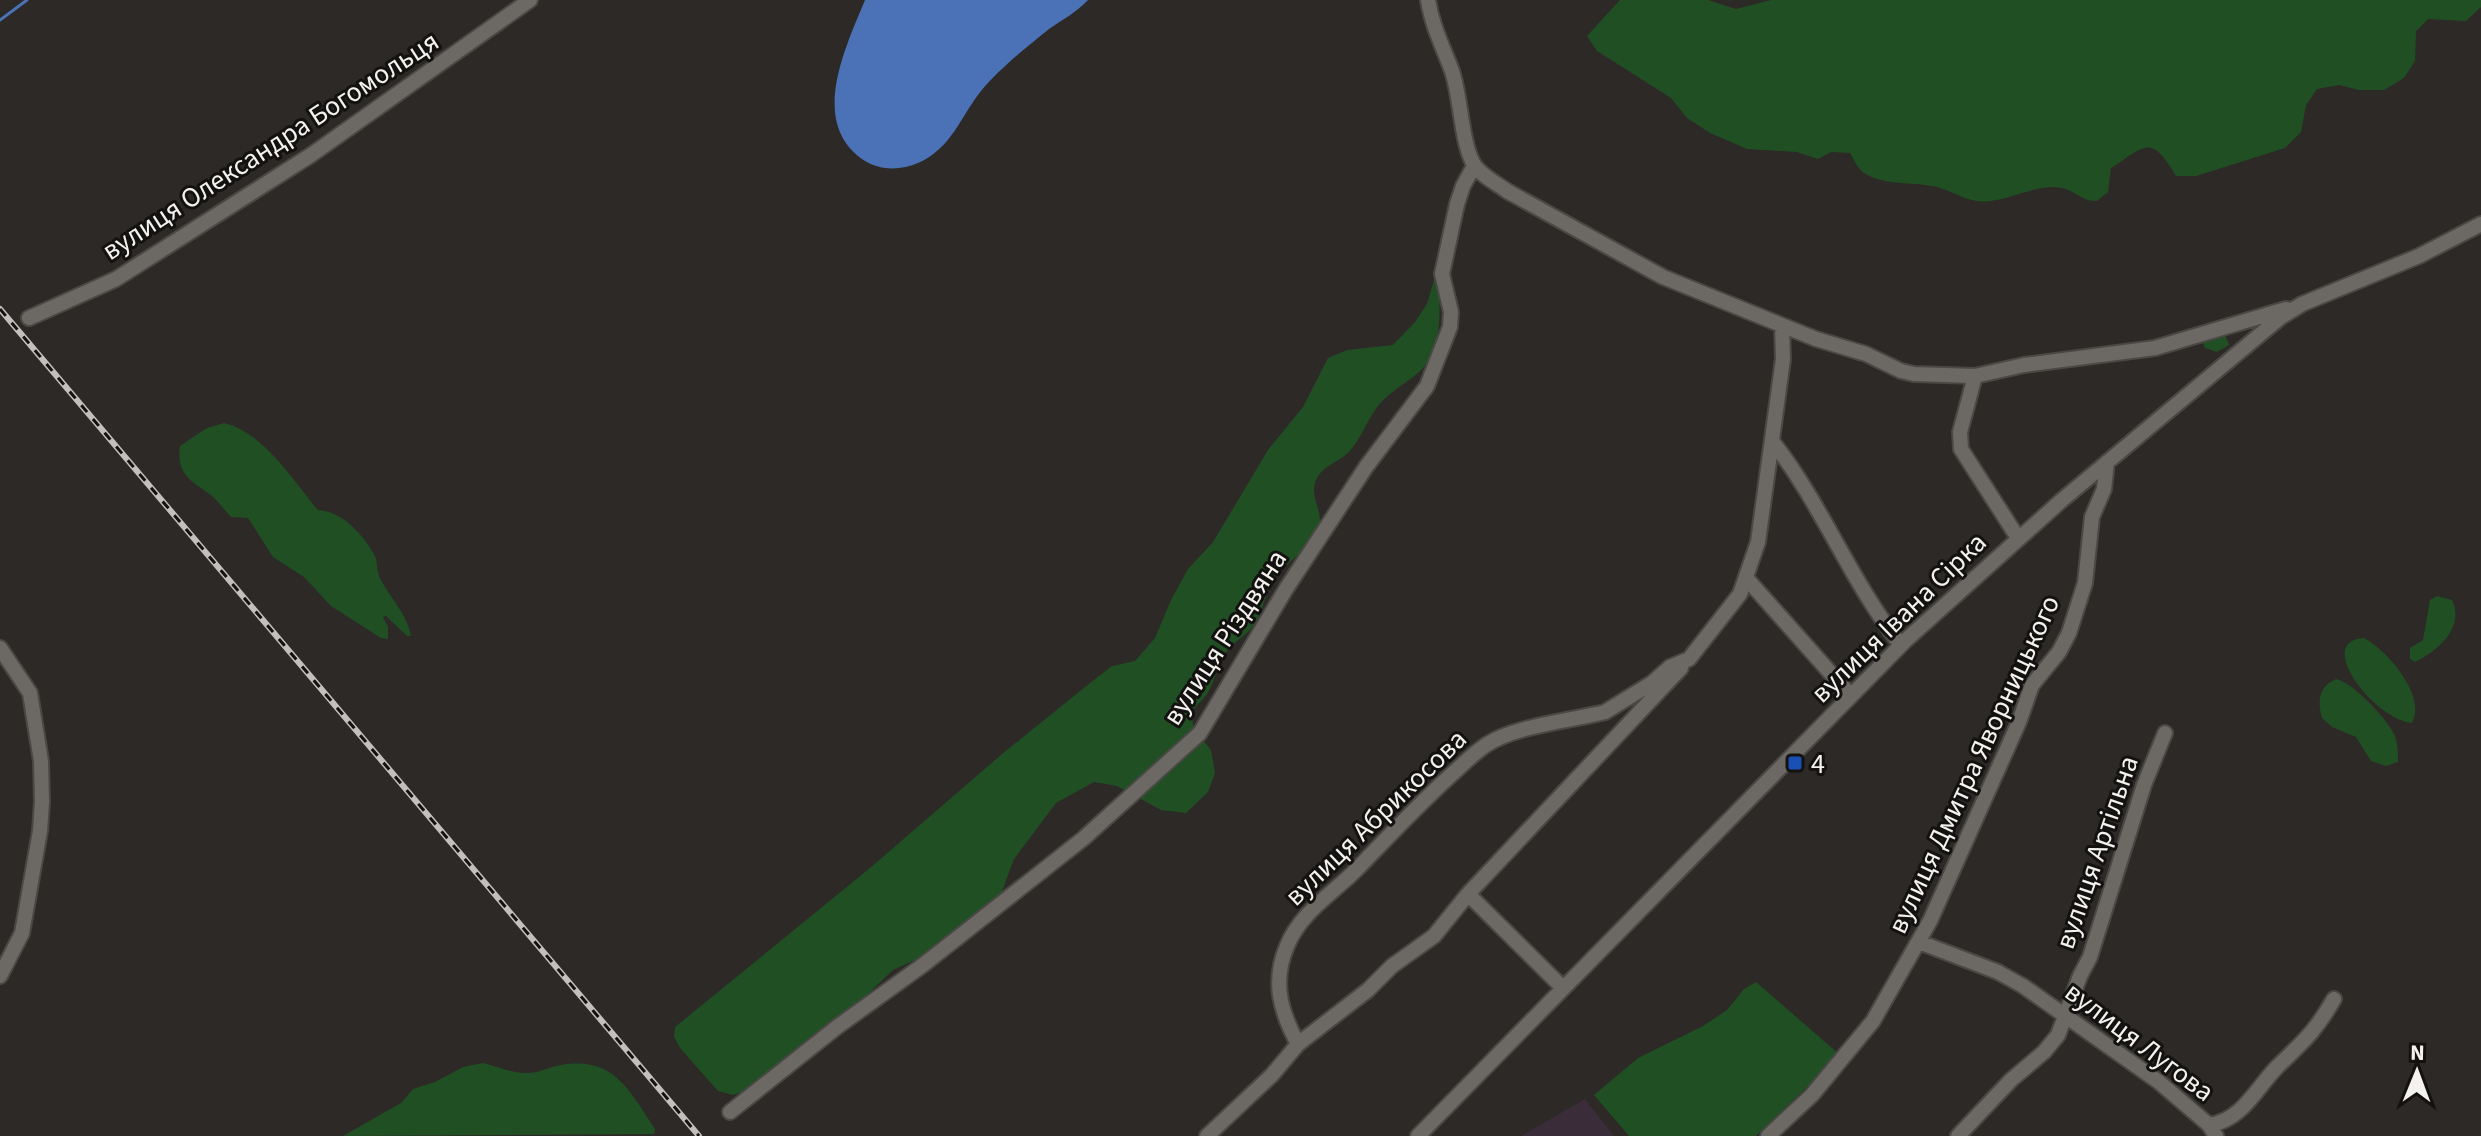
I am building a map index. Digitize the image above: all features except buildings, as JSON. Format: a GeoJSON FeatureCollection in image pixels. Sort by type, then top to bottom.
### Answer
{"type":"FeatureCollection","features":[{"type":"Feature","properties":{"kind":"street","name":"вулиця Олександра Богомольця"},"geometry":{"type":"LineString","coordinates":[[29,318],[116,279],[311,155],[530,0]]}},
{"type":"Feature","properties":{"kind":"street"},"geometry":{"type":"LineString","coordinates":[[1428,0],[1435,33],[1452,71],[1474,166],[1507,191],[1663,277],[1782,326],[1866,354],[1901,371],[1975,376],[2024,365],[2155,348],[2302,304]]}},
{"type":"Feature","properties":{"kind":"street","name":"вулиця Різдвяна"},"geometry":{"type":"LineString","coordinates":[[730,1112],[1084,838],[1200,733],[1294,577],[1366,467],[1427,386],[1450,327],[1449,299],[1442,274],[1457,204],[1474,166]]}},
{"type":"Feature","properties":{"kind":"street","name":"вулиця Івана Сірка"},"geometry":{"type":"LineString","coordinates":[[1418,1136],[1901,645],[2018,538],[2265,329],[2302,304],[2419,256],[2481,224]]}},
{"type":"Feature","properties":{"kind":"street","name":"вулиця Абрикосова"},"geometry":{"type":"LineString","coordinates":[[1207,1136],[1272,1075],[1298,1044],[1368,990],[1392,966],[1434,936],[1468,894],[1689,659],[1740,594],[1758,542],[1783,359],[1782,326]]}},
{"type":"Feature","properties":{"kind":"street"},"geometry":{"type":"LineString","coordinates":[[1975,376],[1963,418],[1961,449],[2018,538]]}},
{"type":"Feature","properties":{"kind":"street"},"geometry":{"type":"LineString","coordinates":[[1772,441],[1808,492],[1863,593],[1901,645]]}},
{"type":"Feature","properties":{"kind":"street","name":"вулиця Дмитра Яворницького"},"geometry":{"type":"LineString","coordinates":[[1768,1136],[1812,1095],[1873,1021],[1919,942],[1951,878],[2032,685],[2059,652],[2069,633],[2085,583],[2092,517],[2104,489],[2107,462]]}},
{"type":"Feature","properties":{"kind":"street"},"geometry":{"type":"LineString","coordinates":[[1747,579],[1851,696]]}},
{"type":"Feature","properties":{"kind":"street"},"geometry":{"type":"LineString","coordinates":[[0,648],[30,693],[41,761],[42,802],[22,933],[0,976]]}},
{"type":"Feature","properties":{"kind":"street","name":"вулиця Абрикосова"},"geometry":{"type":"LineString","coordinates":[[1298,1044],[1286,1023],[1279,1003],[1278,987],[1282,960],[1294,932],[1308,914],[1416,807],[1482,747],[1500,737],[1605,712],[1652,683],[1670,667],[1689,659]]}},
{"type":"Feature","properties":{"kind":"street","name":"вулиця Артільна"},"geometry":{"type":"LineString","coordinates":[[1958,1136],[2058,1035],[2090,957],[2144,785],[2165,733]]}},
{"type":"Feature","properties":{"kind":"street"},"geometry":{"type":"LineString","coordinates":[[1468,894],[1563,988]]}},
{"type":"Feature","properties":{"kind":"street","name":"вулиця Лугова"},"geometry":{"type":"LineString","coordinates":[[1919,942],[1998,972],[2023,986],[2159,1082],[2212,1130],[2245,1106],[2278,1066],[2312,1035],[2334,999]]}},
{"type":"Feature","properties":{"kind":"shaded area"},"geometry":{"type":"Polygon","coordinates":[[[1585,1099],[1614,1136],[1521,1136],[1585,1099]]]}},
{"type":"Feature","properties":{"kind":"green space"},"geometry":{"type":"Polygon","coordinates":[[[1620,0],[1708,0],[1736,9],[1771,0],[2481,0],[2481,7],[2466,21],[2428,19],[2416,31],[2415,61],[2404,78],[2384,90],[2359,90],[2339,85],[2317,89],[2306,105],[2301,132],[2285,148],[2196,176],[2176,176],[2160,153],[2146,148],[2111,168],[2108,192],[2097,201],[2052,187],[1984,202],[1934,186],[1873,178],[1860,169],[1850,153],[1831,152],[1818,159],[1797,152],[1747,149],[1710,133],[1687,118],[1671,98],[1597,51],[1587,36],[1620,0]]]}},
{"type":"Feature","properties":{"kind":"green space"},"geometry":{"type":"Polygon","coordinates":[[[1436,273],[1440,315],[1431,357],[1420,371],[1378,406],[1349,452],[1317,478],[1314,491],[1320,518],[1318,531],[1309,545],[1273,580],[1254,625],[1224,655],[1210,689],[1191,712],[1194,729],[1211,750],[1215,773],[1208,792],[1186,813],[1161,810],[1117,786],[1094,782],[1056,803],[1014,859],[997,905],[979,931],[962,946],[933,952],[893,970],[848,1013],[750,1089],[733,1095],[718,1091],[680,1048],[674,1037],[675,1027],[1095,679],[1112,666],[1135,661],[1155,638],[1188,569],[1213,542],[1268,450],[1303,407],[1328,358],[1347,350],[1393,345],[1427,304],[1436,273]]]}},
{"type":"Feature","properties":{"kind":"green space"},"geometry":{"type":"Polygon","coordinates":[[[2224,332],[2229,345],[2217,352],[2205,348],[2202,341],[2224,332]]]}},
{"type":"Feature","properties":{"kind":"green space"},"geometry":{"type":"Polygon","coordinates":[[[224,423],[252,436],[264,447],[318,510],[344,519],[358,532],[375,556],[379,577],[402,614],[411,636],[407,636],[386,616],[383,617],[388,627],[388,639],[381,638],[331,606],[304,577],[273,557],[248,518],[231,517],[185,474],[180,462],[180,446],[207,428],[224,423]]]}},
{"type":"Feature","properties":{"kind":"green space"},"geometry":{"type":"Polygon","coordinates":[[[2437,596],[2452,600],[2455,620],[2452,629],[2440,645],[2415,662],[2410,659],[2410,648],[2423,640],[2430,600],[2437,596]]]}},
{"type":"Feature","properties":{"kind":"green space"},"geometry":{"type":"Polygon","coordinates":[[[2364,638],[2393,663],[2409,687],[2415,712],[2412,723],[2397,719],[2382,709],[2355,680],[2347,665],[2345,652],[2350,642],[2364,638]]]}},
{"type":"Feature","properties":{"kind":"green space"},"geometry":{"type":"Polygon","coordinates":[[[2336,679],[2361,694],[2386,721],[2395,736],[2398,762],[2386,766],[2371,761],[2356,737],[2332,727],[2322,718],[2321,695],[2326,686],[2336,679]]]}},
{"type":"Feature","properties":{"kind":"green space"},"geometry":{"type":"Polygon","coordinates":[[[1756,982],[1840,1055],[1756,1136],[1629,1136],[1594,1095],[1638,1058],[1703,1026],[1727,1010],[1744,989],[1756,982]]]}},
{"type":"Feature","properties":{"kind":"green space"},"geometry":{"type":"Polygon","coordinates":[[[483,1063],[520,1073],[579,1064],[607,1071],[637,1101],[655,1129],[654,1134],[343,1136],[401,1103],[413,1089],[435,1082],[463,1067],[483,1063]]]}},
{"type":"Feature","properties":{"kind":"water"},"geometry":{"type":"Polygon","coordinates":[[[865,0],[1088,0],[1041,35],[996,75],[939,149],[918,163],[892,168],[878,167],[865,161],[848,145],[838,127],[836,85],[865,0]]]}},
{"type":"Feature","properties":{"kind":"waterway"},"geometry":{"type":"LineString","coordinates":[[0,20],[27,0]]}},
{"type":"Feature","properties":{"kind":"railway"},"geometry":{"type":"LineString","coordinates":[[0,309],[699,1136]]}},
{"type":"Feature","properties":{"kind":"place","name":"4"},"geometry":{"type":"Point","coordinates":[1795,763]}}]}
